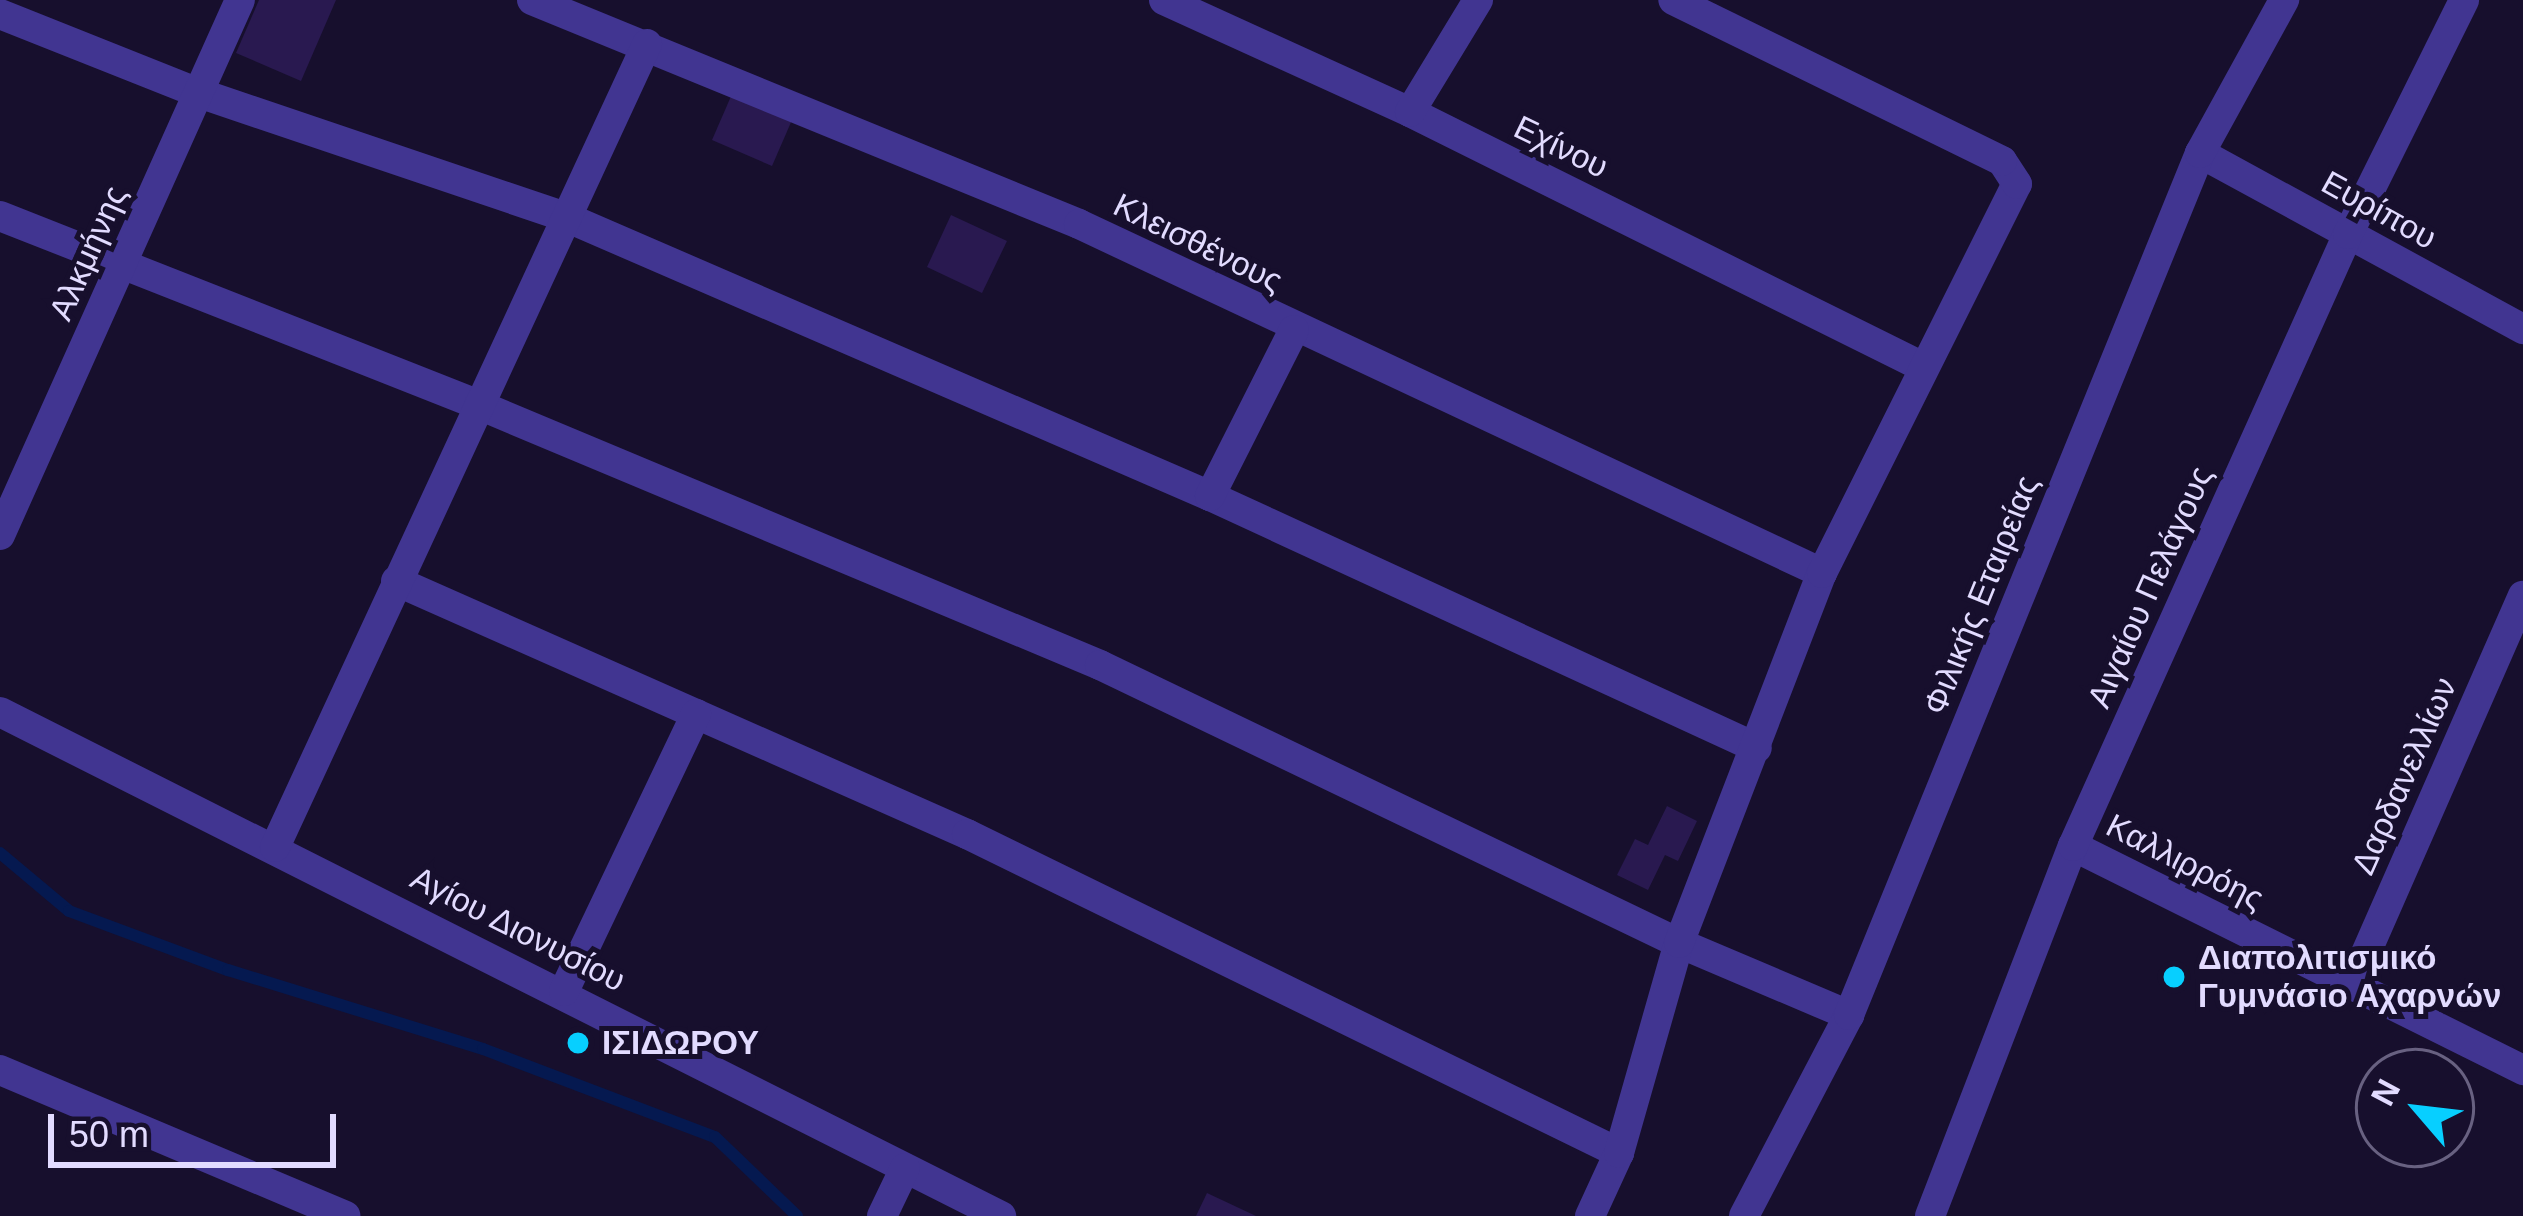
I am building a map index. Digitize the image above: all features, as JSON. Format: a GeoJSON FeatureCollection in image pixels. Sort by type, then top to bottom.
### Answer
{"type":"FeatureCollection","features":[{"type":"Feature","properties":{"kind":"street","name":"Αλκμήνης"},"geometry":{"type":"LineString","coordinates":[[0,535],[240,0]]}},
{"type":"Feature","properties":{"kind":"street","name":"Κλεισθένους"},"geometry":{"type":"LineString","coordinates":[[532,0],[1079,224],[1294,330],[1822,573]]}},
{"type":"Feature","properties":{"kind":"street","name":"Εχίνου"},"geometry":{"type":"LineString","coordinates":[[1164,0],[1411,112],[1923,367]]}},
{"type":"Feature","properties":{"kind":"street"},"geometry":{"type":"LineString","coordinates":[[1411,112],[1478,0]]}},
{"type":"Feature","properties":{"kind":"street"},"geometry":{"type":"LineString","coordinates":[[1590,1216],[1619,1154],[1679,943],[1822,573],[2017,184],[2002,161],[1672,0]]}},
{"type":"Feature","properties":{"kind":"street","name":"Φιλικής Εταιρείας"},"geometry":{"type":"LineString","coordinates":[[1744,1216],[1849,1015],[2200,153],[2284,0]]}},
{"type":"Feature","properties":{"kind":"street","name":"Αιγαίου Πελάγους"},"geometry":{"type":"LineString","coordinates":[[1930,1216],[2073,846],[2348,234],[2464,0]]}},
{"type":"Feature","properties":{"kind":"street"},"geometry":{"type":"LineString","coordinates":[[0,14],[199,93],[568,218],[1210,496],[1757,748]]}},
{"type":"Feature","properties":{"kind":"street"},"geometry":{"type":"LineString","coordinates":[[275,847],[647,44]]}},
{"type":"Feature","properties":{"kind":"street","name":"Ευρίπου"},"geometry":{"type":"LineString","coordinates":[[2200,153],[2521,323]]}},
{"type":"Feature","properties":{"kind":"street"},"geometry":{"type":"LineString","coordinates":[[0,216],[479,405],[1100,665],[1679,943],[1849,1015]]}},
{"type":"Feature","properties":{"kind":"street"},"geometry":{"type":"LineString","coordinates":[[1210,496],[1294,330]]}},
{"type":"Feature","properties":{"kind":"street"},"geometry":{"type":"LineString","coordinates":[[396,581],[967,834],[1619,1154]]}},
{"type":"Feature","properties":{"kind":"street","name":"Δαρδανελλίων"},"geometry":{"type":"LineString","coordinates":[[2352,985],[2523,596]]}},
{"type":"Feature","properties":{"kind":"street","name":"Αγίου Διονυσίου"},"geometry":{"type":"LineString","coordinates":[[0,712],[564,991],[1001,1216]]}},
{"type":"Feature","properties":{"kind":"street"},"geometry":{"type":"LineString","coordinates":[[564,991],[696,715]]}},
{"type":"Feature","properties":{"kind":"street","name":"Καλλιρρόης"},"geometry":{"type":"LineString","coordinates":[[2073,846],[2523,1070]]}},
{"type":"Feature","properties":{"kind":"street"},"geometry":{"type":"LineString","coordinates":[[0,1070],[345,1216]]}},
{"type":"Feature","properties":{"kind":"street"},"geometry":{"type":"LineString","coordinates":[[882,1216],[905,1168]]}},
{"type":"Feature","properties":{"kind":"building"},"geometry":{"type":"Polygon","coordinates":[[[259,0],[336,0],[301,81],[236,53],[259,0]]]}},
{"type":"Feature","properties":{"kind":"building"},"geometry":{"type":"Polygon","coordinates":[[[732,94],[792,120],[772,166],[712,140],[732,94]]]}},
{"type":"Feature","properties":{"kind":"building"},"geometry":{"type":"Polygon","coordinates":[[[951,215],[1007,241],[982,293],[927,267],[951,215]]]}},
{"type":"Feature","properties":{"kind":"building"},"geometry":{"type":"Polygon","coordinates":[[[1667,806],[1697,821],[1678,861],[1665,855],[1648,890],[1617,875],[1635,839],[1648,845],[1667,806]]]}},
{"type":"Feature","properties":{"kind":"building"},"geometry":{"type":"Polygon","coordinates":[[[1207,1193],[1256,1216],[1196,1216],[1207,1193]]]}},
{"type":"Feature","properties":{"kind":"waterway"},"geometry":{"type":"LineString","coordinates":[[0,853],[69,911],[228,970],[483,1049],[715,1137],[797,1216]]}},
{"type":"Feature","properties":{"kind":"place","name":"Διαπολιτισμικό Γυμνάσιο Αχαρνών"},"geometry":{"type":"Point","coordinates":[2174,977]}},
{"type":"Feature","properties":{"kind":"place","name":"ΙΣΙΔΩΡΟΥ"},"geometry":{"type":"Point","coordinates":[578,1043]}}]}
